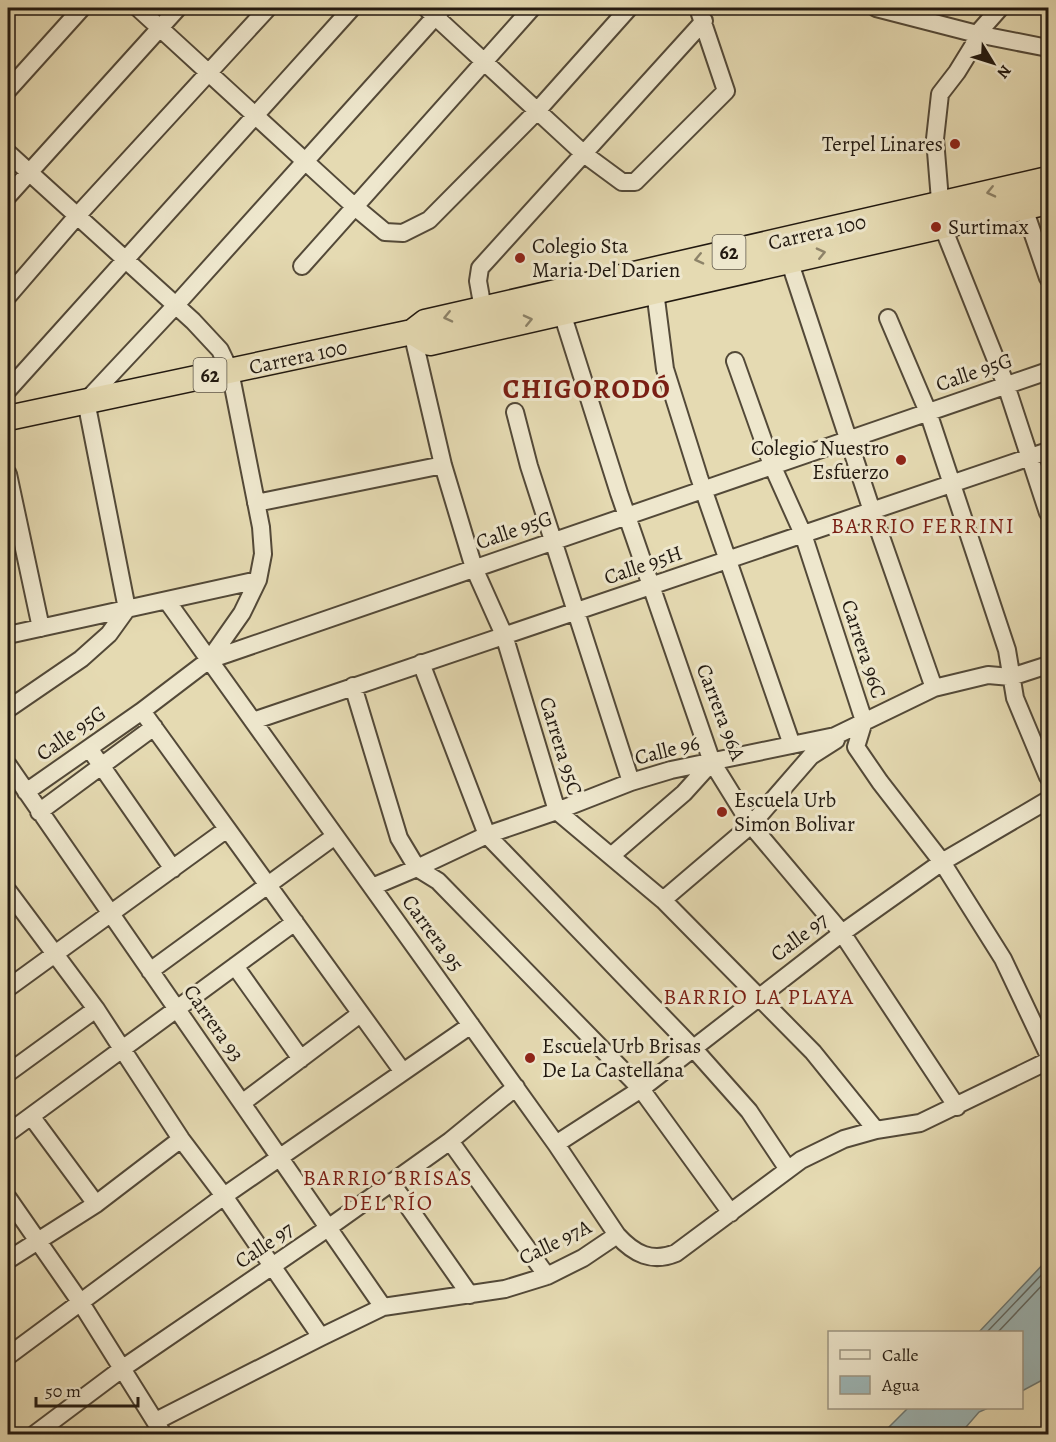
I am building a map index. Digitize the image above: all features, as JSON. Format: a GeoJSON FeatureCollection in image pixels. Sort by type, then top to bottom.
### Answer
{"type":"FeatureCollection","features":[{"type":"Feature","properties":{"kind":"highway","name":"Carrera 100"},"geometry":{"type":"LineString","coordinates":[[412,332],[430,343],[789,260],[941,214],[1048,178]]}},
{"type":"Feature","properties":{"kind":"highway","name":"Carrera 100"},"geometry":{"type":"LineString","coordinates":[[8,418],[412,332],[425,322],[483,309],[941,214],[1024,208],[1048,202]]}},
{"type":"Feature","properties":{"kind":"street"},"geometry":{"type":"LineString","coordinates":[[8,90],[81,8]]}},
{"type":"Feature","properties":{"kind":"street"},"geometry":{"type":"LineString","coordinates":[[138,8],[355,207],[385,232],[403,233],[429,220],[537,111],[629,8]]}},
{"type":"Feature","properties":{"kind":"street"},"geometry":{"type":"LineString","coordinates":[[8,196],[178,8]]}},
{"type":"Feature","properties":{"kind":"street"},"geometry":{"type":"LineString","coordinates":[[8,296],[77,216],[268,8]]}},
{"type":"Feature","properties":{"kind":"street"},"geometry":{"type":"LineString","coordinates":[[8,390],[352,8]]}},
{"type":"Feature","properties":{"kind":"street"},"geometry":{"type":"LineString","coordinates":[[302,266],[532,8]]}},
{"type":"Feature","properties":{"kind":"street"},"geometry":{"type":"LineString","coordinates":[[876,8],[977,34],[1048,48]]}},
{"type":"Feature","properties":{"kind":"street"},"geometry":{"type":"LineString","coordinates":[[1000,8],[977,34],[963,63],[940,94],[935,139],[941,214],[1006,385],[1048,513]]}},
{"type":"Feature","properties":{"kind":"street"},"geometry":{"type":"LineString","coordinates":[[8,709],[81,659],[109,634],[128,609],[86,401],[305,161],[434,10],[484,62],[584,154],[622,182],[635,182],[726,91],[701,14]]}},
{"type":"Feature","properties":{"kind":"street"},"geometry":{"type":"LineString","coordinates":[[483,309],[478,281],[480,268],[584,154],[701,14]]}},
{"type":"Feature","properties":{"kind":"street"},"geometry":{"type":"LineString","coordinates":[[8,153],[176,305],[220,350],[230,371],[261,527],[263,554],[258,580],[242,613],[209,660]]}},
{"type":"Feature","properties":{"kind":"street"},"geometry":{"type":"LineString","coordinates":[[1024,208],[1048,279]]}},
{"type":"Feature","properties":{"kind":"street"},"geometry":{"type":"LineString","coordinates":[[789,260],[872,511],[934,688]]}},
{"type":"Feature","properties":{"kind":"street"},"geometry":{"type":"LineString","coordinates":[[655,291],[665,369],[703,489],[792,745]]}},
{"type":"Feature","properties":{"kind":"street","name":"Carrera 96A"},"geometry":{"type":"LineString","coordinates":[[562,313],[627,515],[712,762],[751,825],[842,933],[957,1107]]}},
{"type":"Feature","properties":{"kind":"street"},"geometry":{"type":"LineString","coordinates":[[888,318],[928,412],[1007,650],[1015,698],[1048,777]]}},
{"type":"Feature","properties":{"kind":"street","name":"Carrera 95C"},"geometry":{"type":"LineString","coordinates":[[412,332],[443,465],[474,568],[504,635],[557,811],[663,900],[813,1052],[876,1130]]}},
{"type":"Feature","properties":{"kind":"street","name":"Carrera 96C"},"geometry":{"type":"LineString","coordinates":[[735,361],[772,465],[803,534],[864,721],[856,747],[942,862],[1003,959],[1048,1054]]}},
{"type":"Feature","properties":{"kind":"street","name":"Calle 95G"},"geometry":{"type":"LineString","coordinates":[[26,792],[142,711],[209,660],[1048,371]]}},
{"type":"Feature","properties":{"kind":"street"},"geometry":{"type":"LineString","coordinates":[[515,412],[529,466],[631,782]]}},
{"type":"Feature","properties":{"kind":"street","name":"Calle 95H"},"geometry":{"type":"LineString","coordinates":[[252,721],[1048,452]]}},
{"type":"Feature","properties":{"kind":"street"},"geometry":{"type":"LineString","coordinates":[[256,503],[443,465]]}},
{"type":"Feature","properties":{"kind":"street"},"geometry":{"type":"LineString","coordinates":[[8,474],[41,628]]}},
{"type":"Feature","properties":{"kind":"street"},"geometry":{"type":"LineString","coordinates":[[8,636],[258,580]]}},
{"type":"Feature","properties":{"kind":"street","name":"Carrera 95"},"geometry":{"type":"LineString","coordinates":[[166,601],[556,1144],[617,1235]]}},
{"type":"Feature","properties":{"kind":"street"},"geometry":{"type":"LineString","coordinates":[[421,663],[487,835],[693,1048],[749,1112],[787,1168]]}},
{"type":"Feature","properties":{"kind":"street","name":"Calle 96"},"geometry":{"type":"LineString","coordinates":[[372,887],[487,835],[631,782],[671,770],[834,736],[934,688],[988,675],[1011,677],[1048,665]]}},
{"type":"Feature","properties":{"kind":"street"},"geometry":{"type":"LineString","coordinates":[[352,686],[399,838],[417,868],[438,881],[641,1089],[731,1213]]}},
{"type":"Feature","properties":{"kind":"street"},"geometry":{"type":"LineString","coordinates":[[142,711],[403,1072]]}},
{"type":"Feature","properties":{"kind":"street"},"geometry":{"type":"LineString","coordinates":[[663,900],[751,825],[812,756],[864,721]]}},
{"type":"Feature","properties":{"kind":"street"},"geometry":{"type":"LineString","coordinates":[[39,812],[153,727]]}},
{"type":"Feature","properties":{"kind":"street"},"geometry":{"type":"LineString","coordinates":[[89,748],[173,868]]}},
{"type":"Feature","properties":{"kind":"street"},"geometry":{"type":"LineString","coordinates":[[611,856],[684,793],[712,762]]}},
{"type":"Feature","properties":{"kind":"street","name":"Carrera 93"},"geometry":{"type":"LineString","coordinates":[[8,765],[383,1307]]}},
{"type":"Feature","properties":{"kind":"street","name":"Calle 97"},"geometry":{"type":"LineString","coordinates":[[556,1144],[641,1089],[842,933],[942,862],[1048,800]]}},
{"type":"Feature","properties":{"kind":"street"},"geometry":{"type":"LineString","coordinates":[[8,987],[227,830]]}},
{"type":"Feature","properties":{"kind":"street"},"geometry":{"type":"LineString","coordinates":[[150,971],[335,836]]}},
{"type":"Feature","properties":{"kind":"street"},"geometry":{"type":"LineString","coordinates":[[8,891],[96,1009],[181,1139],[224,1196],[321,1336]]}},
{"type":"Feature","properties":{"kind":"street"},"geometry":{"type":"LineString","coordinates":[[8,1133],[295,922]]}},
{"type":"Feature","properties":{"kind":"street"},"geometry":{"type":"LineString","coordinates":[[235,966],[301,1059]]}},
{"type":"Feature","properties":{"kind":"street"},"geometry":{"type":"LineString","coordinates":[[8,1073],[96,1009]]}},
{"type":"Feature","properties":{"kind":"street"},"geometry":{"type":"LineString","coordinates":[[242,1103],[360,1014]]}},
{"type":"Feature","properties":{"kind":"street"},"geometry":{"type":"LineString","coordinates":[[8,1356],[224,1196],[471,1025]]}},
{"type":"Feature","properties":{"kind":"street","name":"Calle 97A"},"geometry":{"type":"LineString","coordinates":[[160,1428],[321,1336],[383,1307],[505,1289],[547,1276],[583,1258],[617,1235],[628,1247],[646,1256],[664,1258],[676,1253],[731,1213],[787,1168],[844,1139],[876,1130],[920,1123],[1048,1061]]}},
{"type":"Feature","properties":{"kind":"street","name":"Calle 97"},"geometry":{"type":"LineString","coordinates":[[35,1434],[123,1368],[328,1228],[450,1141],[516,1088]]}},
{"type":"Feature","properties":{"kind":"street"},"geometry":{"type":"LineString","coordinates":[[31,1116],[96,1204]]}},
{"type":"Feature","properties":{"kind":"street"},"geometry":{"type":"LineString","coordinates":[[8,1260],[96,1204],[181,1139]]}},
{"type":"Feature","properties":{"kind":"street"},"geometry":{"type":"LineString","coordinates":[[450,1141],[547,1276]]}},
{"type":"Feature","properties":{"kind":"street"},"geometry":{"type":"LineString","coordinates":[[391,1182],[470,1295]]}},
{"type":"Feature","properties":{"kind":"street"},"geometry":{"type":"LineString","coordinates":[[8,1198],[81,1303],[160,1428]]}},
{"type":"Feature","properties":{"kind":"water"},"geometry":{"type":"Polygon","coordinates":[[[1048,1259],[1048,1377],[1023,1390],[1023,1331],[980,1331],[1048,1259]]]}},
{"type":"Feature","properties":{"kind":"water"},"geometry":{"type":"Polygon","coordinates":[[[907,1409],[986,1409],[979,1412],[960,1434],[882,1434],[907,1409]]]}},
{"type":"Feature","properties":{"kind":"place","name":"Terpel Linares"},"geometry":{"type":"Point","coordinates":[955,144]}},
{"type":"Feature","properties":{"kind":"place","name":"Surtimax"},"geometry":{"type":"Point","coordinates":[936,227]}},
{"type":"Feature","properties":{"kind":"place","name":"Colegio Sta Maria Del Darien"},"geometry":{"type":"Point","coordinates":[520,258]}},
{"type":"Feature","properties":{"kind":"place","name":"Colegio Nuestro Esfuerzo"},"geometry":{"type":"Point","coordinates":[901,460]}},
{"type":"Feature","properties":{"kind":"place","name":"Escuela Urb Simon Bolivar"},"geometry":{"type":"Point","coordinates":[722,812]}},
{"type":"Feature","properties":{"kind":"place","name":"Escuela Urb Brisas De La Castellana"},"geometry":{"type":"Point","coordinates":[530,1058]}},
{"type":"Feature","properties":{"kind":"district","name":"CHIGORODÓ"},"geometry":{"type":"Point","coordinates":[587,389]}},
{"type":"Feature","properties":{"kind":"district","name":"BARRIO FERRINI"},"geometry":{"type":"Point","coordinates":[923,526]}},
{"type":"Feature","properties":{"kind":"district","name":"BARRIO LA PLAYA"},"geometry":{"type":"Point","coordinates":[759,997]}},
{"type":"Feature","properties":{"kind":"district","name":"BARRIO BRISAS DEL RÍO"},"geometry":{"type":"Point","coordinates":[388,1190]}}]}
